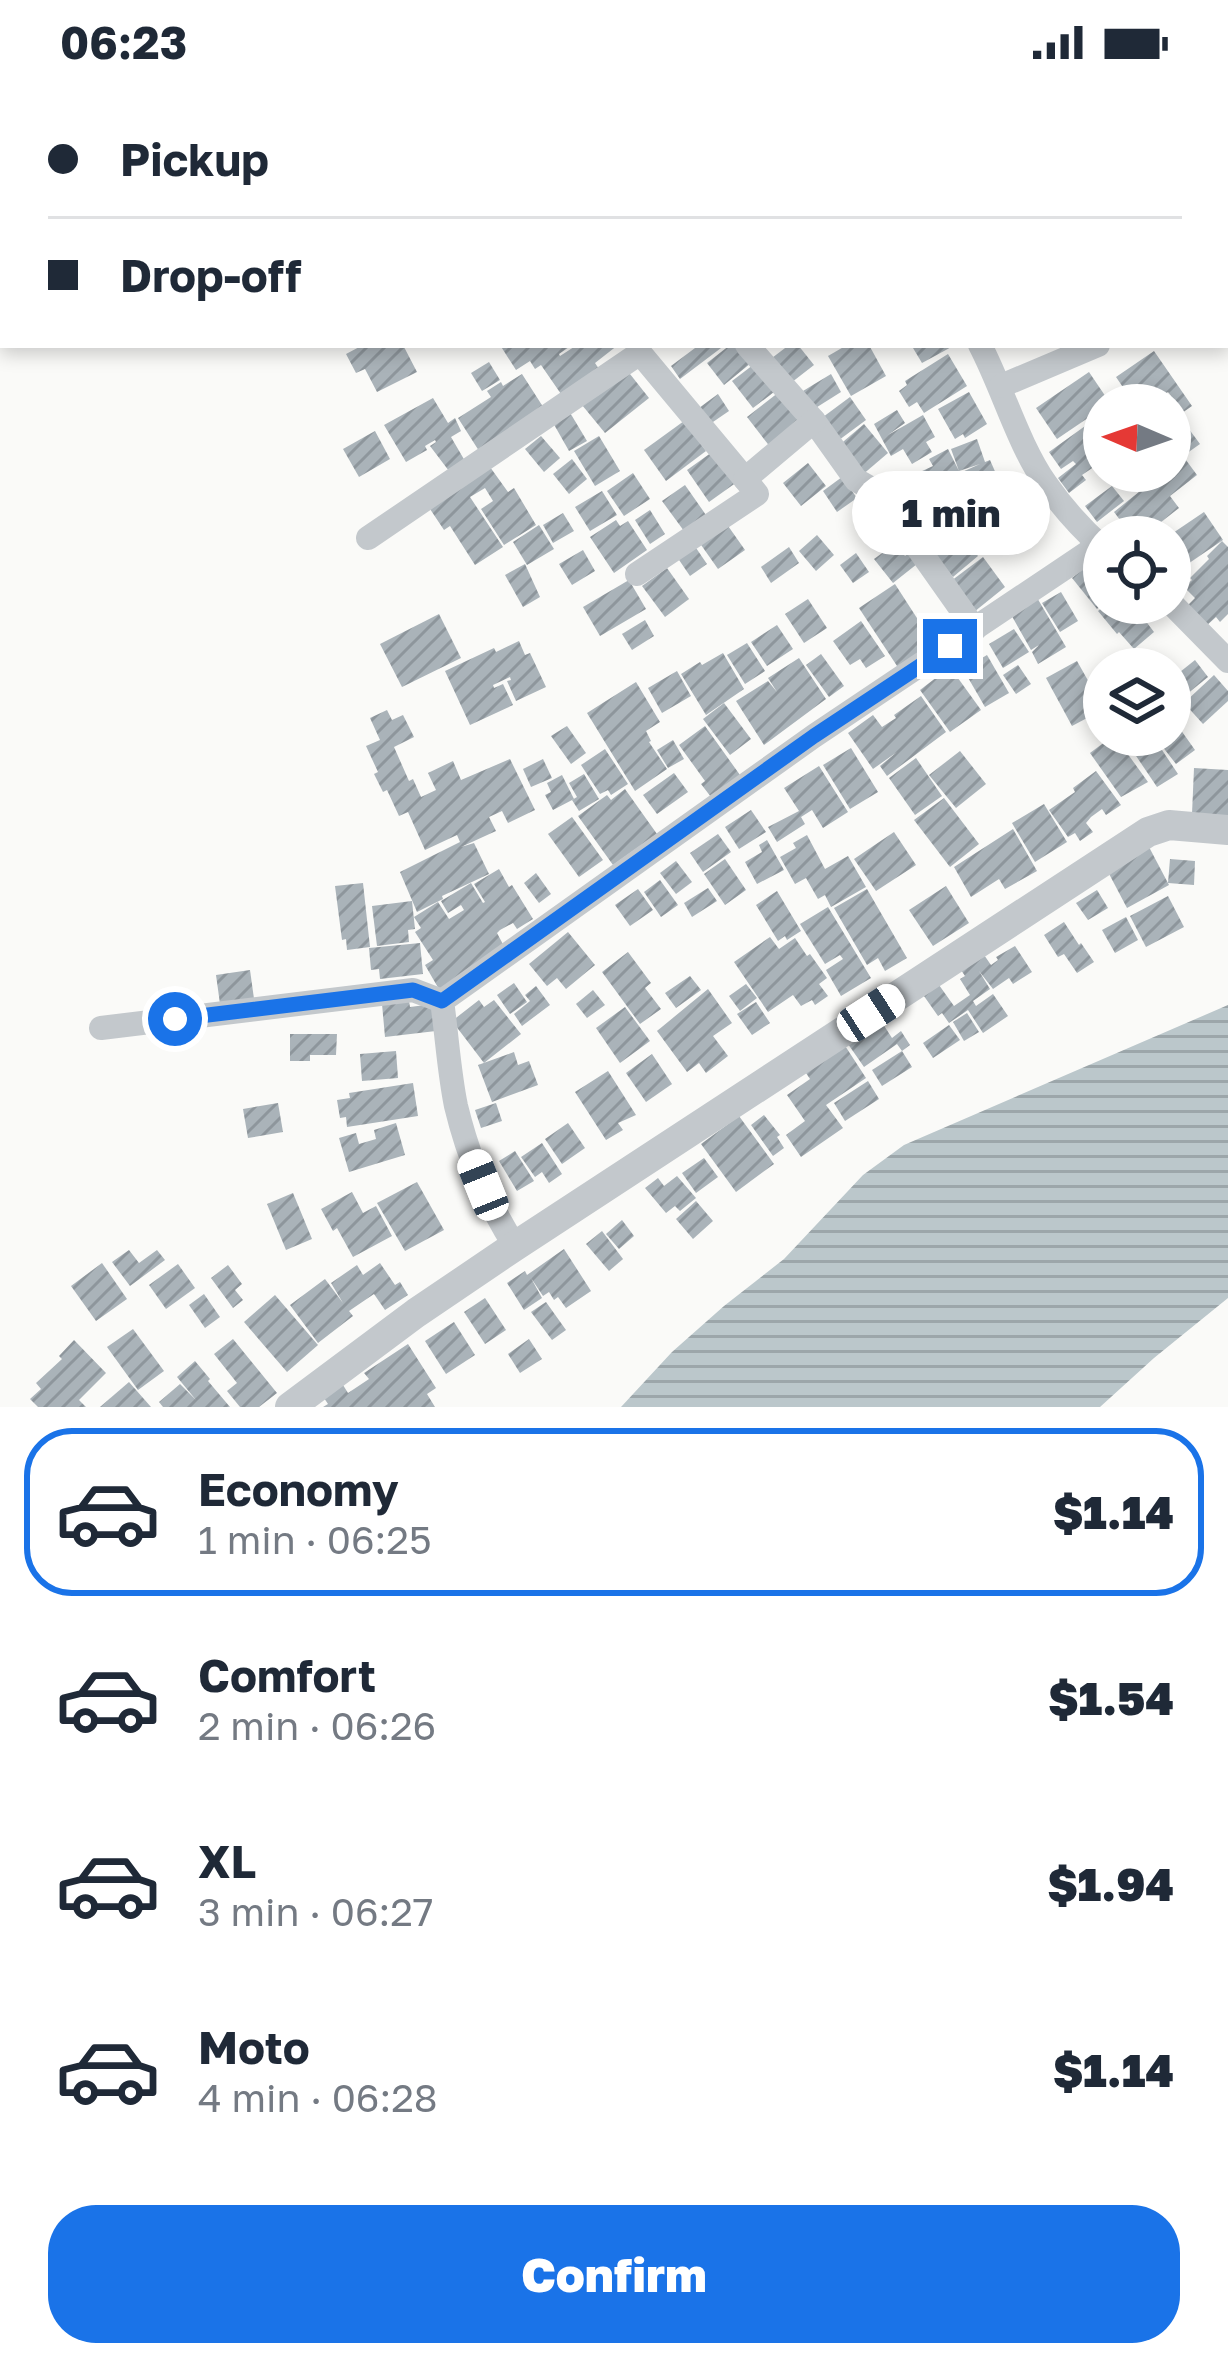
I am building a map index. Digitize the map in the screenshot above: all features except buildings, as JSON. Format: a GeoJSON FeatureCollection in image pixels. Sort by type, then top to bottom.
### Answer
{"type":"FeatureCollection","features":[{"type":"Feature","properties":{"kind":"street"},"geometry":{"type":"LineString","coordinates":[[750,348],[814,421],[856,480],[879,493],[975,629]]}},
{"type":"Feature","properties":{"kind":"street"},"geometry":{"type":"LineString","coordinates":[[981,348],[1046,484],[1083,526]]}},
{"type":"Feature","properties":{"kind":"street"},"geometry":{"type":"LineString","coordinates":[[1000,386],[1091,348]]}},
{"type":"Feature","properties":{"kind":"street"},"geometry":{"type":"LineString","coordinates":[[368,538],[640,353],[757,494],[637,574]]}},
{"type":"Feature","properties":{"kind":"street"},"geometry":{"type":"LineString","coordinates":[[745,479],[814,421]]}},
{"type":"Feature","properties":{"kind":"street"},"geometry":{"type":"LineString","coordinates":[[442,1001],[797,748],[1083,559]]}},
{"type":"Feature","properties":{"kind":"street"},"geometry":{"type":"LineString","coordinates":[[1191,623],[1228,661]]}},
{"type":"Feature","properties":{"kind":"street"},"geometry":{"type":"LineString","coordinates":[[290,1407],[515,1246],[1148,832],[1169,825],[1228,830]]}},
{"type":"Feature","properties":{"kind":"street"},"geometry":{"type":"LineString","coordinates":[[101,1028],[413,990],[442,1001]]}},
{"type":"Feature","properties":{"kind":"street"},"geometry":{"type":"LineString","coordinates":[[442,1001],[456,1104],[466,1140],[493,1212],[515,1246]]}},
{"type":"Feature","properties":{"kind":"shaded area"},"geometry":{"type":"Polygon","coordinates":[[[1228,1005],[1228,1298],[1100,1407],[621,1407],[672,1352],[784,1259],[863,1175],[904,1145],[1228,1005]]]}},
{"type":"Feature","properties":{"kind":"route"},"geometry":{"type":"LineString","coordinates":[[175,1019],[413,990],[442,1001],[814,736],[950,646]]}}]}
